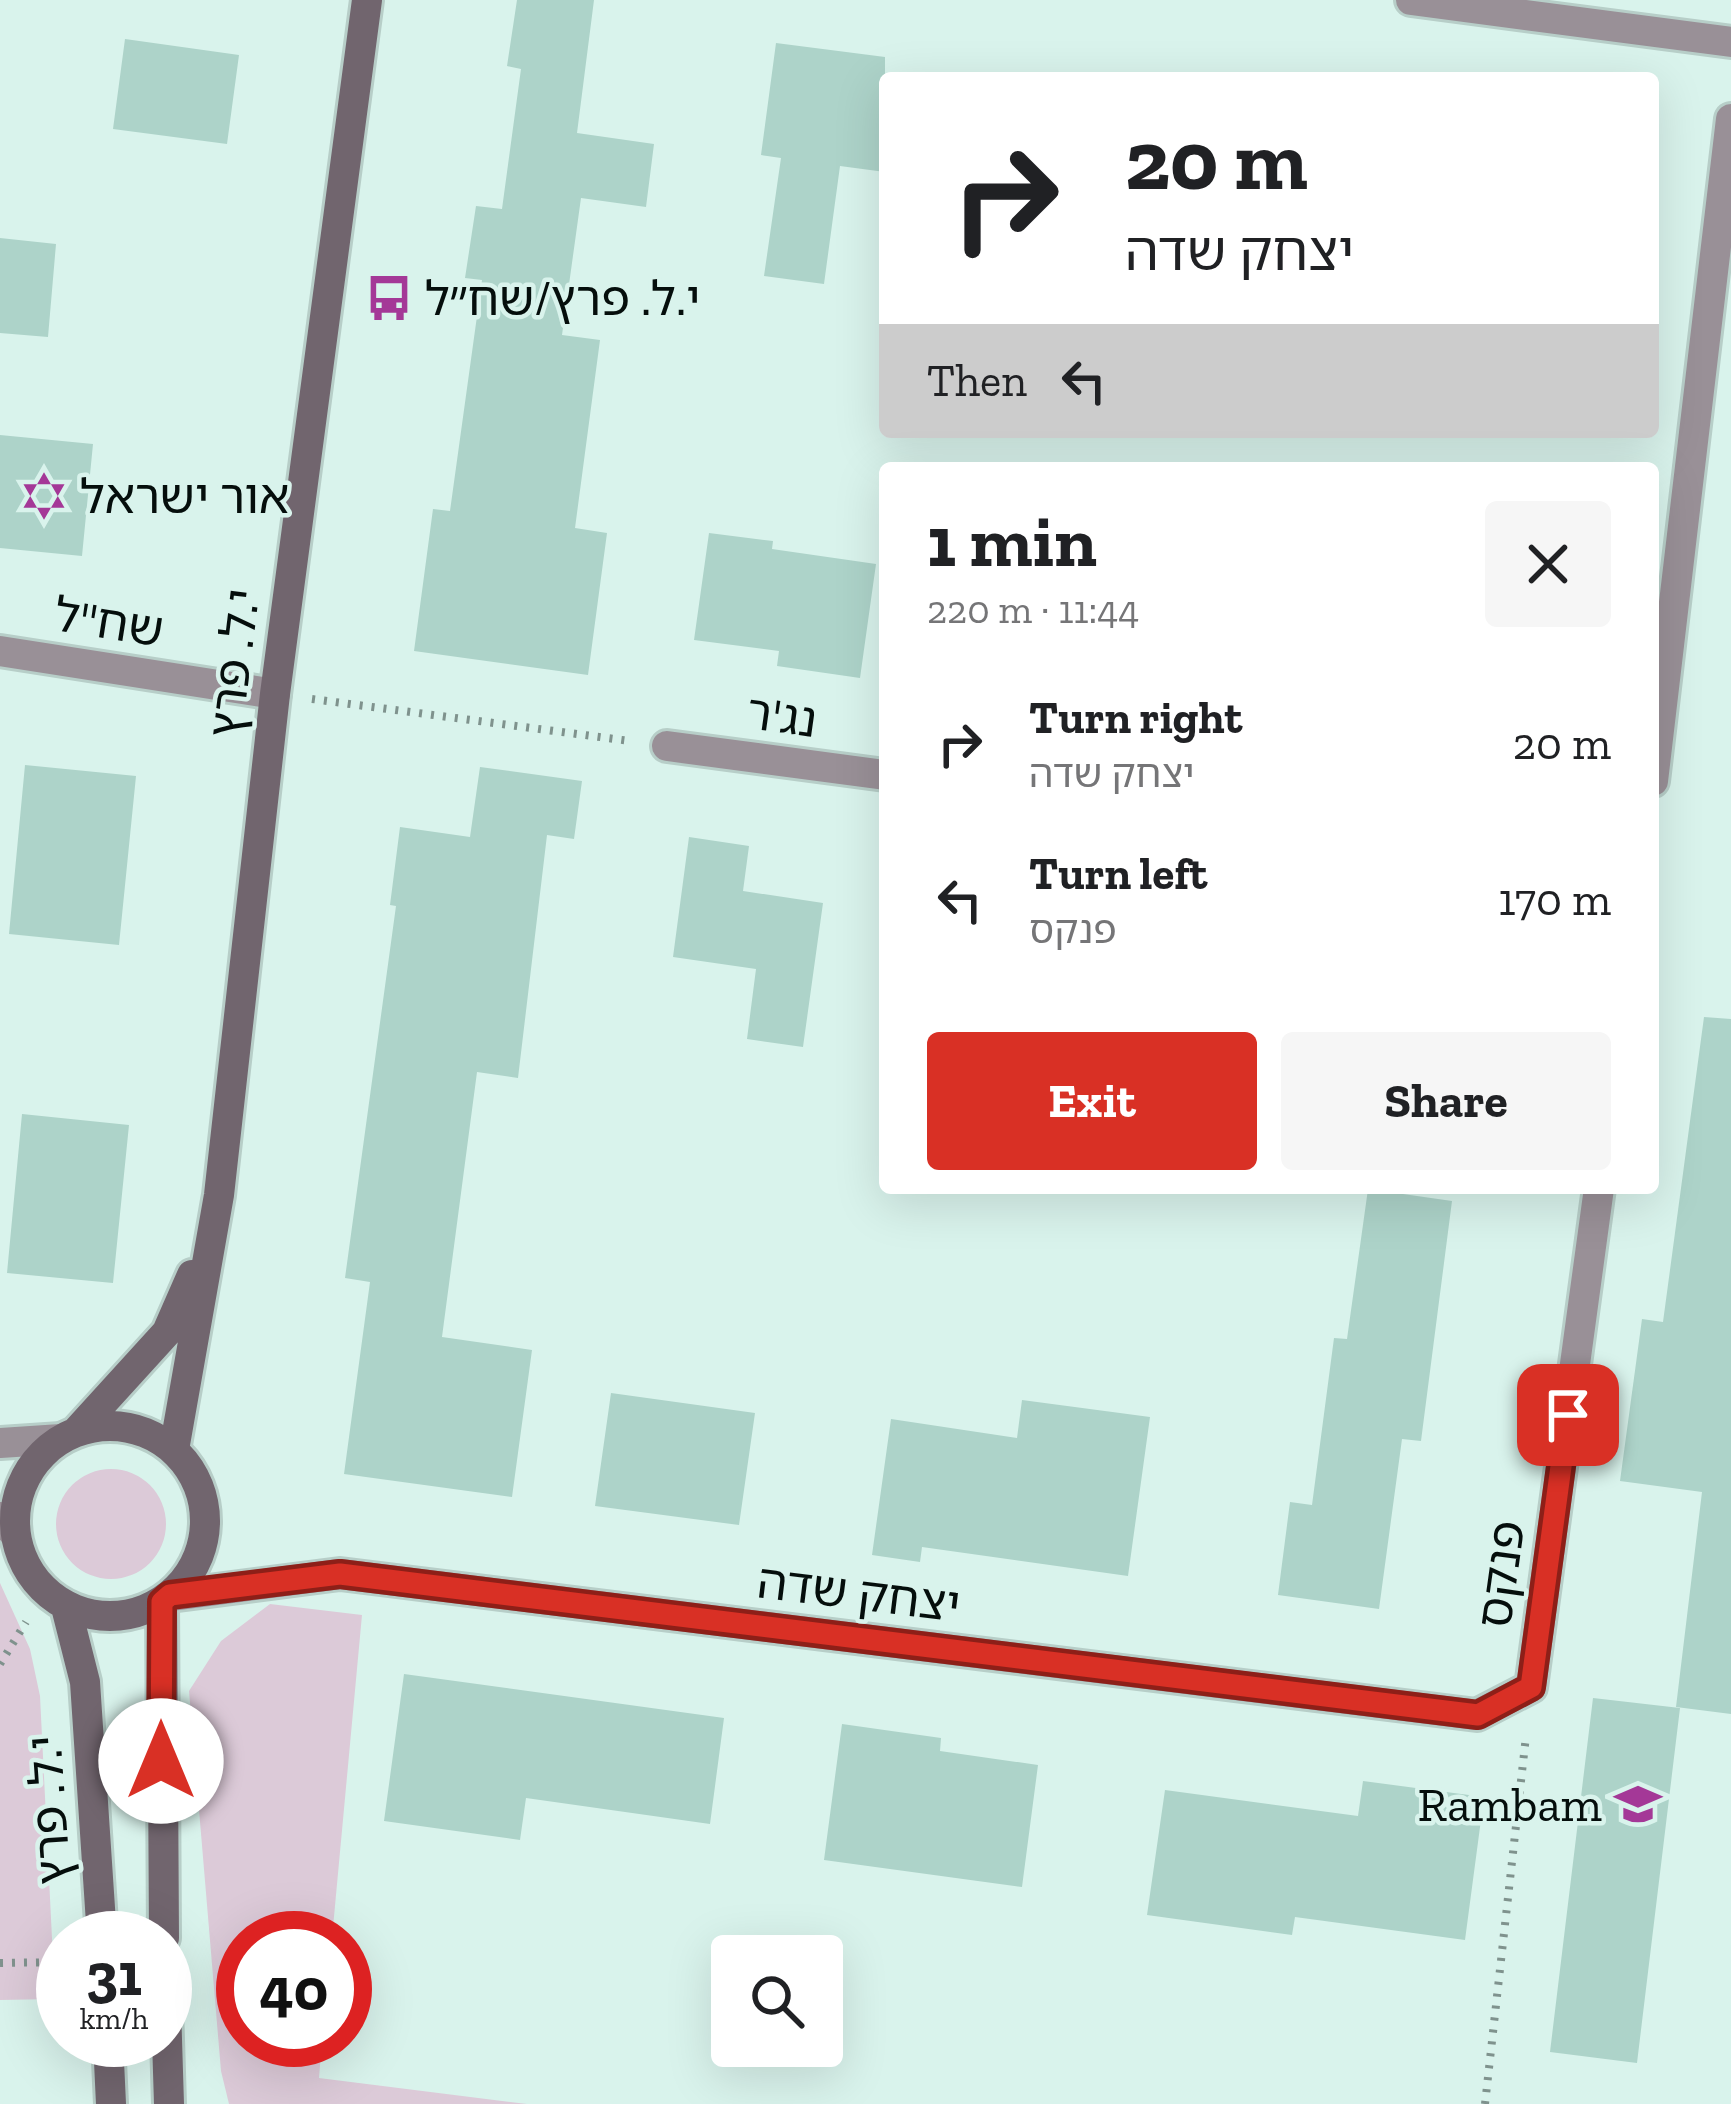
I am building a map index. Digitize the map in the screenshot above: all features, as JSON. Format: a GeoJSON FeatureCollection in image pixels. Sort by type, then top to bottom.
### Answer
{"type":"FeatureCollection","features":[{"type":"Feature","properties":{"kind":"street","name":"י.ל. פרץ"},"geometry":{"type":"LineString","coordinates":[[174,1450],[219,1195],[275,694],[368,0]]}},
{"type":"Feature","properties":{"kind":"street"},"geometry":{"type":"LineString","coordinates":[[1411,0],[1731,42]]}},
{"type":"Feature","properties":{"kind":"street"},"geometry":{"type":"LineString","coordinates":[[1659,730],[1731,119]]}},
{"type":"Feature","properties":{"kind":"street","name":"שח\"ל"},"geometry":{"type":"LineString","coordinates":[[0,651],[275,694]]}},
{"type":"Feature","properties":{"kind":"street","name":"נג'ר"},"geometry":{"type":"LineString","coordinates":[[668,746],[879,774]]}},
{"type":"Feature","properties":{"kind":"street","name":"פנקס"},"geometry":{"type":"LineString","coordinates":[[1531,1687],[1598,1194]]}},
{"type":"Feature","properties":{"kind":"street","name":"י.ל. פרץ"},"geometry":{"type":"LineString","coordinates":[[69,1436],[167,1332],[219,1195]]}},
{"type":"Feature","properties":{"kind":"street"},"geometry":{"type":"LineString","coordinates":[[0,1443],[128,1427],[174,1450],[191,1469],[206,1516],[196,1565],[166,1599],[115,1617],[66,1607],[27,1568],[8,1526],[24,1480],[40,1457],[69,1436]]}},
{"type":"Feature","properties":{"kind":"street","name":"יצחק שדה"},"geometry":{"type":"LineString","coordinates":[[166,1599],[340,1574],[1478,1715],[1531,1687]]}},
{"type":"Feature","properties":{"kind":"street"},"geometry":{"type":"LineString","coordinates":[[164,1911],[166,1599]]}},
{"type":"Feature","properties":{"kind":"street","name":"י.ל. פרץ"},"geometry":{"type":"LineString","coordinates":[[66,1607],[85,1682],[100,1911]]}},
{"type":"Feature","properties":{"kind":"street"},"geometry":{"type":"LineString","coordinates":[[109,2067],[111,2104]]}},
{"type":"Feature","properties":{"kind":"street"},"geometry":{"type":"LineString","coordinates":[[168,2067],[169,2104]]}},
{"type":"Feature","properties":{"kind":"path"},"geometry":{"type":"LineString","coordinates":[[275,694],[668,746]]}},
{"type":"Feature","properties":{"kind":"path"},"geometry":{"type":"LineString","coordinates":[[0,1664],[26,1622]]}},
{"type":"Feature","properties":{"kind":"path"},"geometry":{"type":"LineString","coordinates":[[1485,2104],[1531,1687]]}},
{"type":"Feature","properties":{"kind":"path"},"geometry":{"type":"LineString","coordinates":[[0,1963],[36,1962]]}},
{"type":"Feature","properties":{"kind":"shaded area"},"geometry":{"type":"Polygon","coordinates":[[[111,1469],[150,1485],[166,1524],[150,1563],[111,1579],[72,1563],[56,1524],[72,1485],[111,1469]]]}},
{"type":"Feature","properties":{"kind":"shaded area"},"geometry":{"type":"Polygon","coordinates":[[[0,1583],[30,1649],[40,1696],[51,1911],[36,1911],[36,1999],[0,2000],[0,1583]]]}},
{"type":"Feature","properties":{"kind":"shaded area"},"geometry":{"type":"Polygon","coordinates":[[[270,1604],[362,1615],[335,1911],[216,1911],[216,2012],[189,1691],[221,1641],[270,1604]]]}},
{"type":"Feature","properties":{"kind":"shaded area"},"geometry":{"type":"Polygon","coordinates":[[[221,2067],[320,2067],[319,2078],[527,2104],[229,2104],[221,2067]]]}},
{"type":"Feature","properties":{"kind":"building"},"geometry":{"type":"Polygon","coordinates":[[[517,0],[594,0],[577,133],[654,144],[646,207],[581,198],[562,335],[600,340],[575,528],[607,533],[588,675],[414,651],[433,509],[450,511],[482,280],[465,278],[476,206],[502,209],[521,69],[507,66],[517,0]]]}},
{"type":"Feature","properties":{"kind":"building"},"geometry":{"type":"Polygon","coordinates":[[[125,39],[239,55],[227,144],[113,129],[125,39]]]}},
{"type":"Feature","properties":{"kind":"building"},"geometry":{"type":"Polygon","coordinates":[[[776,43],[885,57],[885,72],[879,72],[879,171],[840,166],[824,284],[764,276],[781,158],[761,155],[776,43]]]}},
{"type":"Feature","properties":{"kind":"building"},"geometry":{"type":"Polygon","coordinates":[[[0,238],[56,244],[48,337],[0,333],[0,238]]]}},
{"type":"Feature","properties":{"kind":"building","name":"אור ישראל"},"geometry":{"type":"Polygon","coordinates":[[[0,435],[93,444],[82,556],[0,548],[0,435]]]}},
{"type":"Feature","properties":{"kind":"building"},"geometry":{"type":"Polygon","coordinates":[[[709,533],[773,541],[772,549],[876,564],[860,678],[777,666],[779,651],[694,640],[709,533]]]}},
{"type":"Feature","properties":{"kind":"building"},"geometry":{"type":"Polygon","coordinates":[[[25,765],[136,776],[119,945],[9,934],[25,765]]]}},
{"type":"Feature","properties":{"kind":"building"},"geometry":{"type":"Polygon","coordinates":[[[480,767],[582,781],[574,839],[547,835],[518,1078],[477,1072],[442,1337],[532,1350],[512,1497],[344,1474],[370,1282],[345,1278],[396,906],[390,905],[400,827],[470,837],[480,767]]]}},
{"type":"Feature","properties":{"kind":"building"},"geometry":{"type":"Polygon","coordinates":[[[689,837],[749,846],[743,891],[823,903],[803,1047],[747,1039],[756,969],[673,957],[689,837]]]}},
{"type":"Feature","properties":{"kind":"building"},"geometry":{"type":"Polygon","coordinates":[[[1704,1017],[1731,1019],[1731,1714],[1676,1707],[1702,1492],[1620,1481],[1642,1319],[1663,1322],[1704,1017]]]}},
{"type":"Feature","properties":{"kind":"building"},"geometry":{"type":"Polygon","coordinates":[[[22,1114],[129,1125],[113,1283],[7,1273],[22,1114]]]}},
{"type":"Feature","properties":{"kind":"building"},"geometry":{"type":"Polygon","coordinates":[[[1367,1194],[1452,1201],[1421,1441],[1402,1439],[1379,1609],[1278,1595],[1290,1502],[1312,1505],[1334,1338],[1347,1339],[1367,1194]]]}},
{"type":"Feature","properties":{"kind":"building"},"geometry":{"type":"Polygon","coordinates":[[[611,1393],[755,1413],[739,1525],[595,1506],[611,1393]]]}},
{"type":"Feature","properties":{"kind":"building"},"geometry":{"type":"Polygon","coordinates":[[[1022,1400],[1150,1417],[1128,1576],[922,1547],[920,1562],[872,1555],[891,1419],[1017,1438],[1022,1400]]]}},
{"type":"Feature","properties":{"kind":"building"},"geometry":{"type":"Polygon","coordinates":[[[404,1674],[724,1718],[710,1824],[526,1798],[520,1840],[384,1821],[404,1674]]]}},
{"type":"Feature","properties":{"kind":"building"},"geometry":{"type":"Polygon","coordinates":[[[1593,1698],[1680,1708],[1637,2063],[1550,2052],[1593,1698]]]}},
{"type":"Feature","properties":{"kind":"building"},"geometry":{"type":"Polygon","coordinates":[[[842,1724],[941,1738],[940,1751],[1038,1765],[1022,1887],[824,1860],[842,1724]]]}},
{"type":"Feature","properties":{"kind":"building"},"geometry":{"type":"Polygon","coordinates":[[[1363,1781],[1484,1797],[1465,1940],[1295,1917],[1292,1935],[1147,1915],[1165,1790],[1358,1816],[1363,1781]]]}},
{"type":"Feature","properties":{"kind":"place","name":"י.ל. פרץ/שח״ל"},"geometry":{"type":"Point","coordinates":[389,298]}},
{"type":"Feature","properties":{"kind":"place","name":"אור ישראל"},"geometry":{"type":"Point","coordinates":[44,496]}},
{"type":"Feature","properties":{"kind":"place","name":"Rambam"},"geometry":{"type":"Point","coordinates":[1638,1804]}},
{"type":"Feature","properties":{"kind":"route"},"geometry":{"type":"LineString","coordinates":[[161,1761],[162,1602],[170,1595],[300,1575],[340,1574],[1478,1715],[1531,1687],[1568,1415]]}}]}
